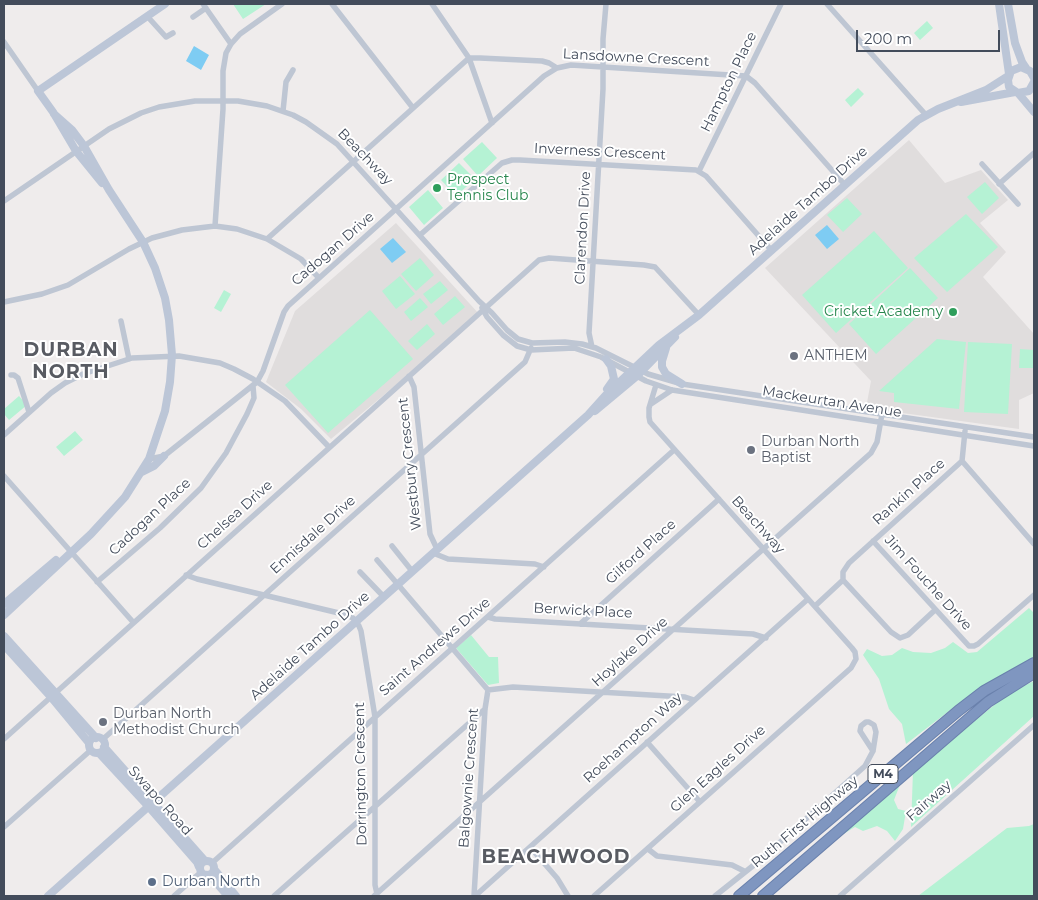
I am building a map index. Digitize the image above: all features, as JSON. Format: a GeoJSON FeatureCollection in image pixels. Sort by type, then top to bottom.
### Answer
{"type":"FeatureCollection","features":[{"type":"Feature","properties":{"kind":"highway","name":"Ruth First Highway"},"geometry":{"type":"LineString","coordinates":[[740,896],[958,710],[992,686],[1034,663]]}},
{"type":"Feature","properties":{"kind":"highway","name":"Ruth First Highway"},"geometry":{"type":"LineString","coordinates":[[763,896],[988,702],[1034,673]]}},
{"type":"Feature","properties":{"kind":"street"},"geometry":{"type":"LineString","coordinates":[[38,91],[165,4]]}},
{"type":"Feature","properties":{"kind":"street"},"geometry":{"type":"LineString","coordinates":[[215,226],[226,53],[240,34],[282,4]]}},
{"type":"Feature","properties":{"kind":"street"},"geometry":{"type":"LineString","coordinates":[[332,4],[413,108]]}},
{"type":"Feature","properties":{"kind":"street"},"geometry":{"type":"LineString","coordinates":[[432,4],[468,58],[492,123]]}},
{"type":"Feature","properties":{"kind":"street","name":"Clarendon Drive"},"geometry":{"type":"LineString","coordinates":[[592,347],[589,333],[606,4]]}},
{"type":"Feature","properties":{"kind":"street","name":"Hampton Place"},"geometry":{"type":"LineString","coordinates":[[699,171],[781,4]]}},
{"type":"Feature","properties":{"kind":"street"},"geometry":{"type":"LineString","coordinates":[[826,4],[926,115]]}},
{"type":"Feature","properties":{"kind":"street"},"geometry":{"type":"LineString","coordinates":[[999,4],[1010,87],[1034,112]]}},
{"type":"Feature","properties":{"kind":"street"},"geometry":{"type":"LineString","coordinates":[[1008,4],[1015,43],[1022,62],[1032,77],[1029,91],[1017,93]]}},
{"type":"Feature","properties":{"kind":"street"},"geometry":{"type":"LineString","coordinates":[[193,17],[205,6],[231,44]]}},
{"type":"Feature","properties":{"kind":"street"},"geometry":{"type":"LineString","coordinates":[[147,16],[166,37],[173,33]]}},
{"type":"Feature","properties":{"kind":"street"},"geometry":{"type":"LineString","coordinates":[[4,42],[53,111],[76,151],[109,190]]}},
{"type":"Feature","properties":{"kind":"street"},"geometry":{"type":"LineString","coordinates":[[267,239],[468,58]]}},
{"type":"Feature","properties":{"kind":"street","name":"Lansdowne Crescent"},"geometry":{"type":"LineString","coordinates":[[468,58],[542,61],[550,63],[557,68],[570,65],[746,76]]}},
{"type":"Feature","properties":{"kind":"street","name":"Cadogan Drive"},"geometry":{"type":"LineString","coordinates":[[148,459],[164,456],[255,384],[263,370],[284,312],[291,302],[544,76],[557,68]]}},
{"type":"Feature","properties":{"kind":"street"},"geometry":{"type":"LineString","coordinates":[[1009,75],[1015,68],[1032,77]]}},
{"type":"Feature","properties":{"kind":"street"},"geometry":{"type":"LineString","coordinates":[[283,111],[286,82],[293,70]]}},
{"type":"Feature","properties":{"kind":"street","name":"Adelaide Tambo Drive"},"geometry":{"type":"LineString","coordinates":[[588,415],[603,406],[636,372],[658,345],[699,315],[926,115],[986,90],[1009,75]]}},
{"type":"Feature","properties":{"kind":"street"},"geometry":{"type":"LineString","coordinates":[[746,76],[755,83],[846,185]]}},
{"type":"Feature","properties":{"kind":"street"},"geometry":{"type":"LineString","coordinates":[[4,615],[98,526],[125,497],[142,472],[148,459],[166,411],[170,382],[172,355],[169,320],[165,298],[155,268],[143,242],[109,190],[84,146],[72,130],[53,111],[47,94],[51,82]]}},
{"type":"Feature","properties":{"kind":"street","name":"Adelaide Tambo Drive"},"geometry":{"type":"LineString","coordinates":[[956,103],[1017,93]]}},
{"type":"Feature","properties":{"kind":"street","name":"Beachway"},"geometry":{"type":"LineString","coordinates":[[4,201],[109,130],[141,113],[159,107],[184,102],[223,101],[255,104],[283,111],[319,130],[354,160],[485,309],[487,317],[510,341],[517,346],[574,348],[594,354],[636,372]]}},
{"type":"Feature","properties":{"kind":"street"},"geometry":{"type":"LineString","coordinates":[[999,184],[1034,153]]}},
{"type":"Feature","properties":{"kind":"street","name":"Inverness Crescent"},"geometry":{"type":"LineString","coordinates":[[420,235],[506,161],[699,171]]}},
{"type":"Feature","properties":{"kind":"street"},"geometry":{"type":"LineString","coordinates":[[982,164],[1018,204]]}},
{"type":"Feature","properties":{"kind":"street"},"geometry":{"type":"LineString","coordinates":[[699,171],[706,176],[772,250]]}},
{"type":"Feature","properties":{"kind":"street"},"geometry":{"type":"LineString","coordinates":[[4,302],[42,294],[68,284],[152,238],[182,230],[215,226],[238,229],[267,239],[301,260],[318,278]]}},
{"type":"Feature","properties":{"kind":"street","name":"Chelsea Drive"},"geometry":{"type":"LineString","coordinates":[[4,739],[539,260],[549,258],[644,264],[655,267],[699,315]]}},
{"type":"Feature","properties":{"kind":"street"},"geometry":{"type":"LineString","coordinates":[[121,321],[129,359]]}},
{"type":"Feature","properties":{"kind":"street","name":"Adelaide Tambo Drive"},"geometry":{"type":"LineString","coordinates":[[48,896],[384,598],[588,415],[600,402],[667,346],[683,328]]}},
{"type":"Feature","properties":{"kind":"street","name":"Clarendon Drive"},"geometry":{"type":"LineString","coordinates":[[582,344],[589,333]]}},
{"type":"Feature","properties":{"kind":"street","name":"Beachway"},"geometry":{"type":"LineString","coordinates":[[532,346],[565,342],[582,344],[592,347],[636,372]]}},
{"type":"Feature","properties":{"kind":"street","name":"Ennisdale Drive"},"geometry":{"type":"LineString","coordinates":[[4,827],[525,362],[532,346]]}},
{"type":"Feature","properties":{"kind":"street"},"geometry":{"type":"LineString","coordinates":[[667,346],[662,367],[666,374],[682,384]]}},
{"type":"Feature","properties":{"kind":"street"},"geometry":{"type":"LineString","coordinates":[[4,435],[65,383],[95,369],[129,359],[142,356],[172,355],[206,359],[234,369],[255,384],[285,400],[330,447]]}},
{"type":"Feature","properties":{"kind":"street"},"geometry":{"type":"LineString","coordinates":[[600,402],[614,378],[611,366],[606,360]]}},
{"type":"Feature","properties":{"kind":"street","name":"Mackeurtan Avenue"},"geometry":{"type":"LineString","coordinates":[[636,372],[682,384],[1034,437]]}},
{"type":"Feature","properties":{"kind":"street","name":"Mackeurtan Avenue"},"geometry":{"type":"LineString","coordinates":[[636,372],[656,385],[672,390],[1034,446]]}},
{"type":"Feature","properties":{"kind":"street"},"geometry":{"type":"LineString","coordinates":[[11,375],[18,378],[29,412]]}},
{"type":"Feature","properties":{"kind":"street","name":"Westbury Crescent"},"geometry":{"type":"LineString","coordinates":[[409,376],[414,388],[430,534],[435,551]]}},
{"type":"Feature","properties":{"kind":"street","name":"Cadogan Place"},"geometry":{"type":"LineString","coordinates":[[97,582],[160,528],[200,488],[226,453],[247,414],[254,398],[255,384]]}},
{"type":"Feature","properties":{"kind":"street","name":"Beachway"},"geometry":{"type":"LineString","coordinates":[[656,385],[650,404],[648,417],[650,422],[852,648],[856,659]]}},
{"type":"Feature","properties":{"kind":"street"},"geometry":{"type":"LineString","coordinates":[[708,396],[710,388]]}},
{"type":"Feature","properties":{"kind":"street"},"geometry":{"type":"LineString","coordinates":[[650,404],[672,390]]}},
{"type":"Feature","properties":{"kind":"street","name":"Hoylake Drive"},"geometry":{"type":"LineString","coordinates":[[375,895],[871,453],[877,442],[882,414]]}},
{"type":"Feature","properties":{"kind":"street"},"geometry":{"type":"LineString","coordinates":[[966,427],[962,461],[1034,544]]}},
{"type":"Feature","properties":{"kind":"street","name":"Saint Andrews Drive"},"geometry":{"type":"LineString","coordinates":[[174,896],[674,450]]}},
{"type":"Feature","properties":{"kind":"street"},"geometry":{"type":"LineString","coordinates":[[142,472],[154,466],[164,456]]}},
{"type":"Feature","properties":{"kind":"street","name":"Rankin Place"},"geometry":{"type":"LineString","coordinates":[[873,541],[962,461]]}},
{"type":"Feature","properties":{"kind":"street"},"geometry":{"type":"LineString","coordinates":[[4,476],[133,622]]}},
{"type":"Feature","properties":{"kind":"street","name":"Gilford Place"},"geometry":{"type":"LineString","coordinates":[[580,624],[719,499]]}},
{"type":"Feature","properties":{"kind":"street","name":"Jim Fouche Drive"},"geometry":{"type":"LineString","coordinates":[[815,606],[843,580],[845,567],[873,541],[969,646],[974,646],[1034,595]]}},
{"type":"Feature","properties":{"kind":"street"},"geometry":{"type":"LineString","coordinates":[[392,546],[412,571]]}},
{"type":"Feature","properties":{"kind":"street"},"geometry":{"type":"LineString","coordinates":[[4,604],[70,551]]}},
{"type":"Feature","properties":{"kind":"street"},"geometry":{"type":"LineString","coordinates":[[435,551],[448,559],[535,564],[544,567]]}},
{"type":"Feature","properties":{"kind":"street"},"geometry":{"type":"LineString","coordinates":[[378,560],[488,690]]}},
{"type":"Feature","properties":{"kind":"street"},"geometry":{"type":"LineString","coordinates":[[360,572],[384,598]]}},
{"type":"Feature","properties":{"kind":"street"},"geometry":{"type":"LineString","coordinates":[[186,575],[343,614],[350,616],[356,622]]}},
{"type":"Feature","properties":{"kind":"street"},"geometry":{"type":"LineString","coordinates":[[843,580],[891,632],[900,638],[908,635],[935,610]]}},
{"type":"Feature","properties":{"kind":"street","name":"Roehampton Way"},"geometry":{"type":"LineString","coordinates":[[475,896],[808,599]]}},
{"type":"Feature","properties":{"kind":"street","name":"Berwick Place"},"geometry":{"type":"LineString","coordinates":[[488,617],[495,619],[753,634],[766,638]]}},
{"type":"Feature","properties":{"kind":"street","name":"Dorrington Crescent"},"geometry":{"type":"LineString","coordinates":[[356,622],[361,631],[375,717],[375,895]]}},
{"type":"Feature","properties":{"kind":"street","name":"Swapo Road"},"geometry":{"type":"LineString","coordinates":[[4,636],[53,695],[151,804],[197,862],[236,896]]}},
{"type":"Feature","properties":{"kind":"street","name":"Swapo Road"},"geometry":{"type":"LineString","coordinates":[[4,645],[53,695]]}},
{"type":"Feature","properties":{"kind":"street","name":"Glen Eagles Drive"},"geometry":{"type":"LineString","coordinates":[[594,896],[851,668],[856,659]]}},
{"type":"Feature","properties":{"kind":"street","name":"Balgownie Crescent"},"geometry":{"type":"LineString","coordinates":[[475,896],[484,708],[488,690],[513,687],[685,697],[694,700]]}},
{"type":"Feature","properties":{"kind":"street"},"geometry":{"type":"LineString","coordinates":[[274,896],[484,708]]}},
{"type":"Feature","properties":{"kind":"street","name":"Fairway"},"geometry":{"type":"LineString","coordinates":[[840,896],[1034,725]]}},
{"type":"Feature","properties":{"kind":"street"},"geometry":{"type":"LineString","coordinates":[[647,742],[700,802]]}},
{"type":"Feature","properties":{"kind":"street"},"geometry":{"type":"LineString","coordinates":[[715,896],[744,871],[759,861],[860,771],[868,762],[873,751]]}},
{"type":"Feature","properties":{"kind":"street"},"geometry":{"type":"LineString","coordinates":[[530,847],[557,878],[568,896]]}},
{"type":"Feature","properties":{"kind":"street"},"geometry":{"type":"LineString","coordinates":[[648,850],[657,856],[732,865],[744,871]]}},
{"type":"Feature","properties":{"kind":"street","name":"Swapo Road"},"geometry":{"type":"LineString","coordinates":[[206,868],[228,896]]}},
{"type":"Feature","properties":{"kind":"shaded area"},"geometry":{"type":"Polygon","coordinates":[[[909,140],[945,183],[981,170],[1008,200],[980,223],[1006,252],[983,277],[1034,334],[1034,393],[1019,400],[1019,429],[866,408],[871,381],[765,268],[909,140]]]}},
{"type":"Feature","properties":{"kind":"shaded area"},"geometry":{"type":"Polygon","coordinates":[[[396,223],[480,315],[331,439],[301,409],[266,382],[295,311],[396,223]]]}},
{"type":"Feature","properties":{"kind":"green space"},"geometry":{"type":"Polygon","coordinates":[[[233,4],[266,4],[243,19],[233,4]]]}},
{"type":"Feature","properties":{"kind":"green space"},"geometry":{"type":"Polygon","coordinates":[[[927,21],[933,28],[920,40],[914,33],[927,21]]]}},
{"type":"Feature","properties":{"kind":"green space"},"geometry":{"type":"Polygon","coordinates":[[[858,88],[864,94],[851,107],[845,100],[858,88]]]}},
{"type":"Feature","properties":{"kind":"green space"},"geometry":{"type":"Polygon","coordinates":[[[482,142],[497,158],[478,176],[463,159],[482,142]]]}},
{"type":"Feature","properties":{"kind":"green space"},"geometry":{"type":"Polygon","coordinates":[[[459,163],[475,179],[456,196],[441,180],[459,163]]]}},
{"type":"Feature","properties":{"kind":"green space"},"geometry":{"type":"Polygon","coordinates":[[[985,182],[999,198],[982,214],[967,197],[985,182]]]}},
{"type":"Feature","properties":{"kind":"green space"},"geometry":{"type":"Polygon","coordinates":[[[428,190],[443,208],[424,225],[409,207],[428,190]]]}},
{"type":"Feature","properties":{"kind":"green space"},"geometry":{"type":"Polygon","coordinates":[[[847,198],[862,214],[843,232],[827,215],[847,198]]]}},
{"type":"Feature","properties":{"kind":"green space"},"geometry":{"type":"Polygon","coordinates":[[[966,214],[998,247],[947,292],[914,258],[966,214]]]}},
{"type":"Feature","properties":{"kind":"green space"},"geometry":{"type":"Polygon","coordinates":[[[874,231],[908,268],[836,333],[802,295],[874,231]]]}},
{"type":"Feature","properties":{"kind":"green space"},"geometry":{"type":"Polygon","coordinates":[[[420,258],[434,275],[416,291],[401,274],[420,258]]]}},
{"type":"Feature","properties":{"kind":"green space"},"geometry":{"type":"Polygon","coordinates":[[[910,268],[938,298],[876,354],[849,324],[910,268]]]}},
{"type":"Feature","properties":{"kind":"green space"},"geometry":{"type":"Polygon","coordinates":[[[400,276],[415,294],[396,309],[382,291],[400,276]]]}},
{"type":"Feature","properties":{"kind":"green space"},"geometry":{"type":"Polygon","coordinates":[[[440,281],[448,290],[431,304],[423,294],[440,281]]]}},
{"type":"Feature","properties":{"kind":"green space"},"geometry":{"type":"Polygon","coordinates":[[[224,290],[231,294],[221,312],[214,308],[224,290]]]}},
{"type":"Feature","properties":{"kind":"green space"},"geometry":{"type":"Polygon","coordinates":[[[455,296],[465,307],[443,325],[434,314],[455,296]]]}},
{"type":"Feature","properties":{"kind":"green space"},"geometry":{"type":"Polygon","coordinates":[[[420,298],[428,307],[411,321],[404,312],[420,298]]]}},
{"type":"Feature","properties":{"kind":"green space"},"geometry":{"type":"Polygon","coordinates":[[[370,310],[413,359],[328,433],[285,385],[370,310]]]}},
{"type":"Feature","properties":{"kind":"green space"},"geometry":{"type":"Polygon","coordinates":[[[427,324],[435,334],[417,350],[408,341],[427,324]]]}},
{"type":"Feature","properties":{"kind":"green space"},"geometry":{"type":"Polygon","coordinates":[[[937,339],[966,342],[959,409],[894,402],[894,393],[879,391],[937,339]]]}},
{"type":"Feature","properties":{"kind":"green space"},"geometry":{"type":"Polygon","coordinates":[[[968,342],[1012,344],[1008,414],[964,412],[968,342]]]}},
{"type":"Feature","properties":{"kind":"green space"},"geometry":{"type":"Polygon","coordinates":[[[1020,349],[1034,350],[1034,368],[1019,368],[1020,349]]]}},
{"type":"Feature","properties":{"kind":"green space"},"geometry":{"type":"Polygon","coordinates":[[[19,396],[27,405],[9,420],[4,414],[4,409],[19,396]]]}},
{"type":"Feature","properties":{"kind":"green space"},"geometry":{"type":"Polygon","coordinates":[[[75,431],[83,440],[64,456],[56,447],[75,431]]]}},
{"type":"Feature","properties":{"kind":"green space"},"geometry":{"type":"Polygon","coordinates":[[[1029,608],[1034,613],[1034,658],[962,701],[906,744],[902,724],[889,709],[879,679],[863,655],[867,649],[882,656],[892,655],[902,648],[913,652],[931,653],[945,648],[953,642],[968,653],[977,652],[1029,608]]]}},
{"type":"Feature","properties":{"kind":"green space"},"geometry":{"type":"Polygon","coordinates":[[[471,635],[489,657],[498,657],[499,683],[488,685],[456,648],[471,635]]]}},
{"type":"Feature","properties":{"kind":"green space"},"geometry":{"type":"Polygon","coordinates":[[[1034,681],[1034,716],[911,827],[913,771],[1009,693],[1034,681]]]}},
{"type":"Feature","properties":{"kind":"green space"},"geometry":{"type":"Polygon","coordinates":[[[901,782],[894,800],[898,809],[906,811],[903,829],[895,841],[887,831],[877,826],[863,831],[855,827],[840,836],[901,782]]]}},
{"type":"Feature","properties":{"kind":"green space"},"geometry":{"type":"Polygon","coordinates":[[[1034,824],[1034,896],[918,896],[1007,828],[1034,824]]]}},
{"type":"Feature","properties":{"kind":"water"},"geometry":{"type":"Polygon","coordinates":[[[194,46],[209,55],[201,70],[186,61],[194,46]]]}},
{"type":"Feature","properties":{"kind":"water"},"geometry":{"type":"Polygon","coordinates":[[[827,225],[839,239],[827,249],[815,235],[827,225]]]}},
{"type":"Feature","properties":{"kind":"water"},"geometry":{"type":"Polygon","coordinates":[[[393,238],[406,252],[392,263],[380,249],[393,238]]]}},
{"type":"Feature","properties":{"kind":"place","name":"Prospect Tennis Club"},"geometry":{"type":"Point","coordinates":[437,188]}},
{"type":"Feature","properties":{"kind":"place","name":"Cricket Academy"},"geometry":{"type":"Point","coordinates":[953,312]}},
{"type":"Feature","properties":{"kind":"place","name":"ANTHEM"},"geometry":{"type":"Point","coordinates":[794,356]}},
{"type":"Feature","properties":{"kind":"place","name":"Durban North Baptist"},"geometry":{"type":"Point","coordinates":[751,450]}},
{"type":"Feature","properties":{"kind":"place","name":"Durban North Methodist Church"},"geometry":{"type":"Point","coordinates":[103,722]}},
{"type":"Feature","properties":{"kind":"place","name":"Durban North"},"geometry":{"type":"Point","coordinates":[152,882]}},
{"type":"Feature","properties":{"kind":"district","name":"DURBAN NORTH"},"geometry":{"type":"Point","coordinates":[71,361]}},
{"type":"Feature","properties":{"kind":"district","name":"BEACHWOOD"},"geometry":{"type":"Point","coordinates":[556,857]}}]}
